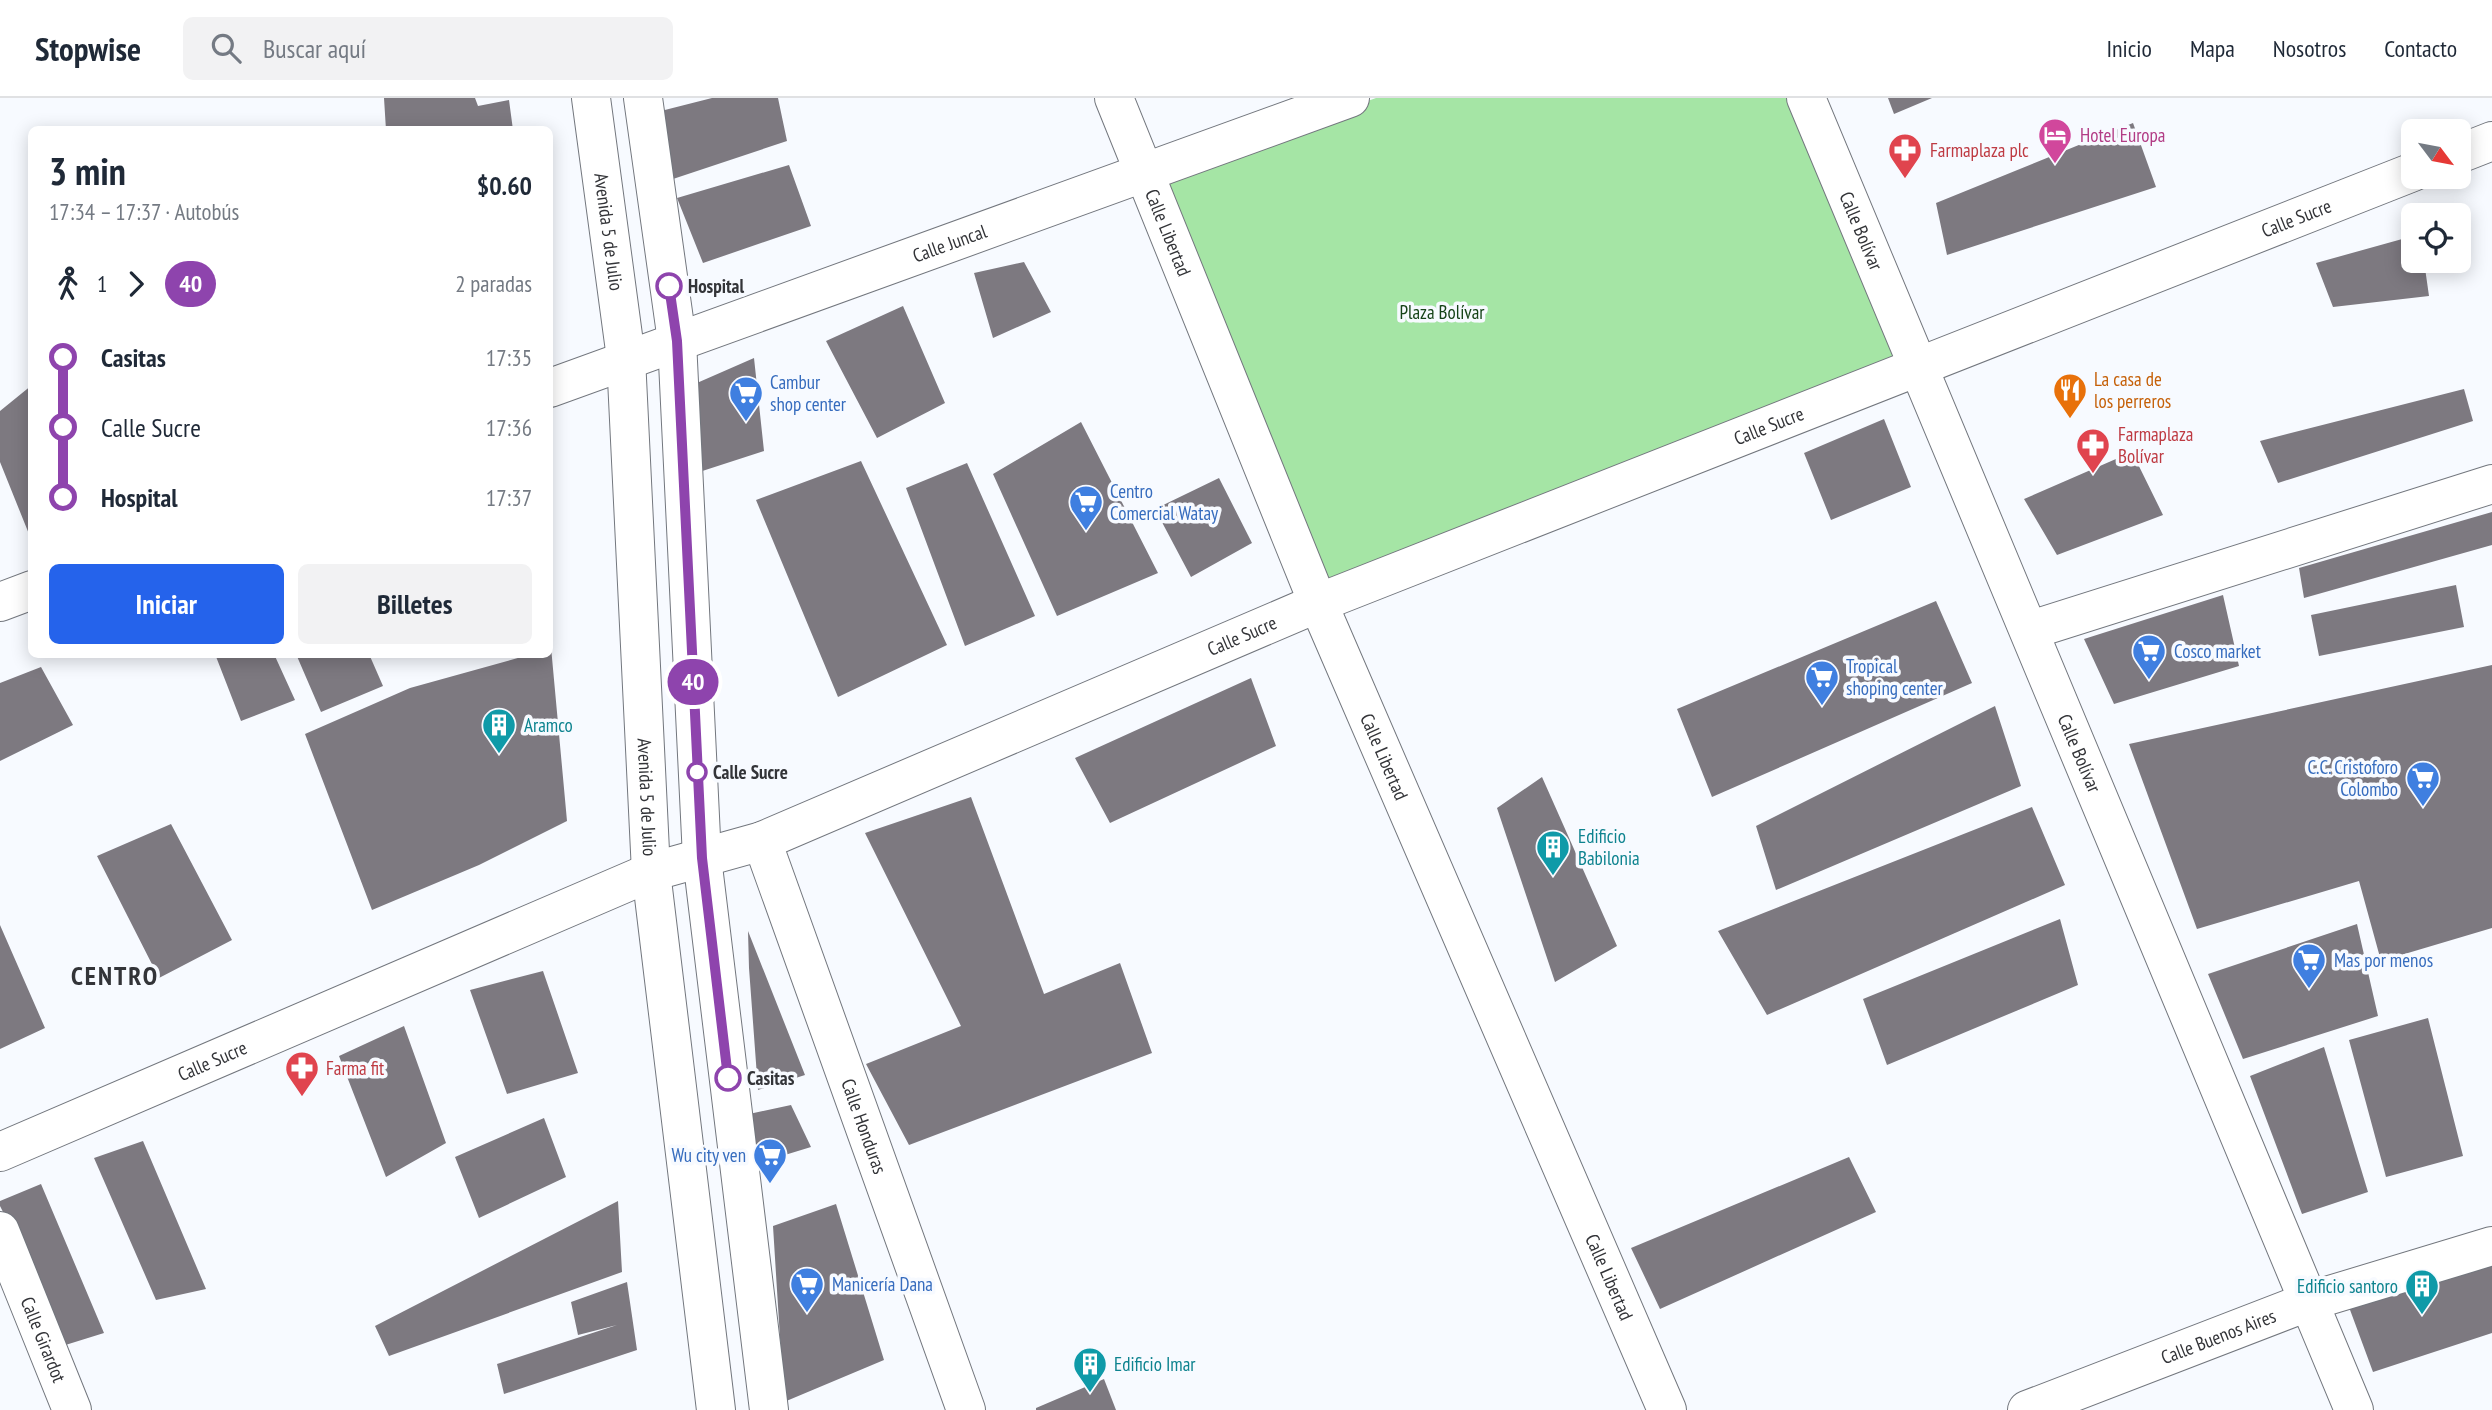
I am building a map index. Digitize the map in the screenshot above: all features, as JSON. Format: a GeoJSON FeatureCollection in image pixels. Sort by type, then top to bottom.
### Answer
{"type":"FeatureCollection","features":[{"type":"Feature","properties":{"kind":"street","name":"Avenida 5 de Julio"},"geometry":{"type":"LineString","coordinates":[[591,98],[626,358],[651,872],[716,1410]]}},
{"type":"Feature","properties":{"kind":"street"},"geometry":{"type":"LineString","coordinates":[[643,98],[677,341],[702,858],[769,1410]]}},
{"type":"Feature","properties":{"kind":"street","name":"Calle Libertad"},"geometry":{"type":"LineString","coordinates":[[1114,98],[1318,603],[1667,1410]]}},
{"type":"Feature","properties":{"kind":"street","name":"Calle Juncal"},"geometry":{"type":"LineString","coordinates":[[553,387],[626,358],[1350,98]]}},
{"type":"Feature","properties":{"kind":"street","name":"Calle Bolívar"},"geometry":{"type":"LineString","coordinates":[[1806,98],[1917,366],[2031,630],[2354,1410]]}},
{"type":"Feature","properties":{"kind":"street"},"geometry":{"type":"LineString","coordinates":[[2471,149],[2492,141]]}},
{"type":"Feature","properties":{"kind":"street","name":"Calle Sucre"},"geometry":{"type":"LineString","coordinates":[[0,1152],[651,872],[762,841],[1318,603],[2401,177]]}},
{"type":"Feature","properties":{"kind":"street"},"geometry":{"type":"LineString","coordinates":[[2031,630],[2492,484]]}},
{"type":"Feature","properties":{"kind":"street"},"geometry":{"type":"LineString","coordinates":[[0,602],[28,592]]}},
{"type":"Feature","properties":{"kind":"street","name":"Calle Honduras"},"geometry":{"type":"LineString","coordinates":[[762,841],[966,1410]]}},
{"type":"Feature","properties":{"kind":"street","name":"Calle Girardot"},"geometry":{"type":"LineString","coordinates":[[0,1231],[72,1410]]}},
{"type":"Feature","properties":{"kind":"street","name":"Calle Buenos Aires"},"geometry":{"type":"LineString","coordinates":[[2027,1410],[2310,1301],[2492,1246]]}},
{"type":"Feature","properties":{"kind":"green space","name":"Plaza Bolívar"},"geometry":{"type":"Polygon","coordinates":[[[1376,98],[1795,98],[1903,362],[1323,589],[1154,179],[1376,98]]]}},
{"type":"Feature","properties":{"kind":"building"},"geometry":{"type":"Polygon","coordinates":[[[384,98],[475,98],[478,106],[509,100],[512,126],[386,126],[384,98]]]}},
{"type":"Feature","properties":{"kind":"building"},"geometry":{"type":"Polygon","coordinates":[[[712,98],[778,98],[787,141],[673,179],[653,113],[712,98]]]}},
{"type":"Feature","properties":{"kind":"building"},"geometry":{"type":"Polygon","coordinates":[[[1888,98],[1932,98],[1894,114],[1888,98]]]}},
{"type":"Feature","properties":{"kind":"building"},"geometry":{"type":"Polygon","coordinates":[[[2133,123],[2156,187],[1947,255],[1936,203],[2133,123]]]}},
{"type":"Feature","properties":{"kind":"building"},"geometry":{"type":"Polygon","coordinates":[[[789,165],[811,226],[703,263],[677,198],[789,165]]]}},
{"type":"Feature","properties":{"kind":"building"},"geometry":{"type":"Polygon","coordinates":[[[2401,239],[2401,273],[2426,273],[2429,296],[2333,307],[2316,263],[2401,239]]]}},
{"type":"Feature","properties":{"kind":"building"},"geometry":{"type":"Polygon","coordinates":[[[1024,262],[1051,312],[993,338],[974,273],[1024,262]]]}},
{"type":"Feature","properties":{"kind":"building"},"geometry":{"type":"Polygon","coordinates":[[[903,306],[945,403],[877,438],[826,341],[903,306]]]}},
{"type":"Feature","properties":{"kind":"building"},"geometry":{"type":"Polygon","coordinates":[[[754,358],[764,451],[690,475],[690,386],[754,358]]]}},
{"type":"Feature","properties":{"kind":"building"},"geometry":{"type":"Polygon","coordinates":[[[28,388],[28,532],[0,462],[0,411],[28,388]]]}},
{"type":"Feature","properties":{"kind":"building"},"geometry":{"type":"Polygon","coordinates":[[[2464,389],[2473,421],[2278,483],[2260,441],[2464,389]]]}},
{"type":"Feature","properties":{"kind":"building"},"geometry":{"type":"Polygon","coordinates":[[[1884,419],[1911,487],[1831,520],[1804,453],[1884,419]]]}},
{"type":"Feature","properties":{"kind":"building"},"geometry":{"type":"Polygon","coordinates":[[[1081,422],[1158,573],[1057,616],[993,474],[1081,422]]]}},
{"type":"Feature","properties":{"kind":"building"},"geometry":{"type":"Polygon","coordinates":[[[2132,452],[2163,515],[2057,555],[2024,499],[2132,452]]]}},
{"type":"Feature","properties":{"kind":"building"},"geometry":{"type":"Polygon","coordinates":[[[861,461],[947,645],[838,697],[756,500],[861,461]]]}},
{"type":"Feature","properties":{"kind":"building"},"geometry":{"type":"Polygon","coordinates":[[[967,463],[1035,616],[965,646],[906,488],[967,463]]]}},
{"type":"Feature","properties":{"kind":"building"},"geometry":{"type":"Polygon","coordinates":[[[1219,478],[1252,543],[1191,577],[1155,509],[1219,478]]]}},
{"type":"Feature","properties":{"kind":"building"},"geometry":{"type":"Polygon","coordinates":[[[2492,512],[2492,545],[2304,598],[2299,568],[2492,512]]]}},
{"type":"Feature","properties":{"kind":"building"},"geometry":{"type":"Polygon","coordinates":[[[2456,585],[2464,627],[2319,656],[2311,615],[2456,585]]]}},
{"type":"Feature","properties":{"kind":"building"},"geometry":{"type":"Polygon","coordinates":[[[2223,595],[2239,666],[2114,704],[2084,639],[2223,595]]]}},
{"type":"Feature","properties":{"kind":"building"},"geometry":{"type":"Polygon","coordinates":[[[1936,601],[1972,683],[1712,797],[1677,709],[1936,601]]]}},
{"type":"Feature","properties":{"kind":"building"},"geometry":{"type":"Polygon","coordinates":[[[217,658],[276,658],[295,700],[241,721],[217,658]]]}},
{"type":"Feature","properties":{"kind":"building"},"geometry":{"type":"Polygon","coordinates":[[[298,658],[371,658],[383,686],[321,712],[298,658]]]}},
{"type":"Feature","properties":{"kind":"building"},"geometry":{"type":"Polygon","coordinates":[[[518,658],[552,658],[567,821],[479,865],[372,910],[305,734],[410,688],[518,658]]]}},
{"type":"Feature","properties":{"kind":"building"},"geometry":{"type":"Polygon","coordinates":[[[2492,665],[2492,928],[2381,961],[2359,881],[2197,929],[2129,744],[2492,665]]]}},
{"type":"Feature","properties":{"kind":"building"},"geometry":{"type":"Polygon","coordinates":[[[41,667],[73,725],[0,761],[0,683],[41,667]]]}},
{"type":"Feature","properties":{"kind":"building"},"geometry":{"type":"Polygon","coordinates":[[[1251,678],[1276,746],[1110,823],[1075,758],[1251,678]]]}},
{"type":"Feature","properties":{"kind":"building"},"geometry":{"type":"Polygon","coordinates":[[[1995,706],[2021,786],[1776,890],[1756,826],[1995,706]]]}},
{"type":"Feature","properties":{"kind":"building","name":"Edificio Babilonia"},"geometry":{"type":"Polygon","coordinates":[[[1542,777],[1617,946],[1555,982],[1497,808],[1542,777]]]}},
{"type":"Feature","properties":{"kind":"building"},"geometry":{"type":"Polygon","coordinates":[[[971,797],[1044,994],[1120,963],[1152,1053],[909,1145],[866,1064],[961,1026],[865,833],[971,797]]]}},
{"type":"Feature","properties":{"kind":"building"},"geometry":{"type":"Polygon","coordinates":[[[2032,807],[2065,885],[1767,1015],[1718,931],[2032,807]]]}},
{"type":"Feature","properties":{"kind":"building"},"geometry":{"type":"Polygon","coordinates":[[[171,824],[232,940],[159,978],[97,856],[171,824]]]}},
{"type":"Feature","properties":{"kind":"building"},"geometry":{"type":"Polygon","coordinates":[[[2060,919],[2078,985],[1887,1065],[1863,999],[2060,919]]]}},
{"type":"Feature","properties":{"kind":"building"},"geometry":{"type":"Polygon","coordinates":[[[2357,924],[2378,1016],[2243,1059],[2208,974],[2357,924]]]}},
{"type":"Feature","properties":{"kind":"building"},"geometry":{"type":"Polygon","coordinates":[[[0,925],[45,1028],[0,1049],[0,925]]]}},
{"type":"Feature","properties":{"kind":"building"},"geometry":{"type":"Polygon","coordinates":[[[748,931],[805,1075],[758,1090],[749,968],[748,931]]]}},
{"type":"Feature","properties":{"kind":"building"},"geometry":{"type":"Polygon","coordinates":[[[543,971],[578,1073],[507,1094],[470,990],[543,971]]]}},
{"type":"Feature","properties":{"kind":"building"},"geometry":{"type":"Polygon","coordinates":[[[2428,1018],[2463,1156],[2386,1177],[2349,1040],[2428,1018]]]}},
{"type":"Feature","properties":{"kind":"building"},"geometry":{"type":"Polygon","coordinates":[[[404,1026],[446,1143],[386,1177],[339,1056],[404,1026]]]}},
{"type":"Feature","properties":{"kind":"building"},"geometry":{"type":"Polygon","coordinates":[[[2324,1047],[2368,1192],[2302,1214],[2250,1076],[2324,1047]]]}},
{"type":"Feature","properties":{"kind":"building"},"geometry":{"type":"Polygon","coordinates":[[[791,1105],[811,1147],[755,1164],[749,1114],[791,1105]]]}},
{"type":"Feature","properties":{"kind":"building"},"geometry":{"type":"Polygon","coordinates":[[[544,1118],[566,1177],[479,1218],[455,1157],[544,1118]]]}},
{"type":"Feature","properties":{"kind":"building"},"geometry":{"type":"Polygon","coordinates":[[[143,1141],[206,1289],[156,1300],[94,1158],[143,1141]]]}},
{"type":"Feature","properties":{"kind":"building"},"geometry":{"type":"Polygon","coordinates":[[[1849,1157],[1876,1212],[1660,1309],[1631,1248],[1849,1157]]]}},
{"type":"Feature","properties":{"kind":"building"},"geometry":{"type":"Polygon","coordinates":[[[41,1184],[104,1333],[59,1347],[34,1273],[0,1206],[0,1201],[41,1184]]]}},
{"type":"Feature","properties":{"kind":"building"},"geometry":{"type":"Polygon","coordinates":[[[618,1201],[622,1272],[389,1356],[375,1326],[618,1201]]]}},
{"type":"Feature","properties":{"kind":"building"},"geometry":{"type":"Polygon","coordinates":[[[836,1204],[884,1360],[784,1402],[773,1226],[836,1204]]]}},
{"type":"Feature","properties":{"kind":"building","name":"Edificio santoro"},"geometry":{"type":"Polygon","coordinates":[[[2492,1264],[2492,1333],[2373,1372],[2346,1299],[2492,1264]]]}},
{"type":"Feature","properties":{"kind":"building"},"geometry":{"type":"Polygon","coordinates":[[[627,1282],[637,1350],[504,1394],[497,1364],[617,1325],[578,1335],[571,1302],[627,1282]]]}},
{"type":"Feature","properties":{"kind":"building","name":"Edificio Imar"},"geometry":{"type":"Polygon","coordinates":[[[1104,1379],[1116,1410],[1036,1410],[1036,1408],[1104,1379]]]}},
{"type":"Feature","properties":{"kind":"bus line","name":"40"},"geometry":{"type":"LineString","coordinates":[[669,286],[677,341],[702,858],[728,1078]]}},
{"type":"Feature","properties":{"kind":"place","name":"Hotel Europa"},"geometry":{"type":"Point","coordinates":[2055,165]}},
{"type":"Feature","properties":{"kind":"place","name":"Farmaplaza plc"},"geometry":{"type":"Point","coordinates":[1905,180]}},
{"type":"Feature","properties":{"kind":"place","name":"Hospital"},"geometry":{"type":"Point","coordinates":[669,286]}},
{"type":"Feature","properties":{"kind":"place","name":"La casa de los perreros"},"geometry":{"type":"Point","coordinates":[2070,420]}},
{"type":"Feature","properties":{"kind":"place","name":"Cambur shop center"},"geometry":{"type":"Point","coordinates":[746,423]}},
{"type":"Feature","properties":{"kind":"place","name":"Farmaplaza Bolívar"},"geometry":{"type":"Point","coordinates":[2093,475]}},
{"type":"Feature","properties":{"kind":"place","name":"Centro Comercial Watay"},"geometry":{"type":"Point","coordinates":[1086,532]}},
{"type":"Feature","properties":{"kind":"place","name":"Cosco market"},"geometry":{"type":"Point","coordinates":[2149,681]}},
{"type":"Feature","properties":{"kind":"place","name":"Tropical shoping center"},"geometry":{"type":"Point","coordinates":[1822,707]}},
{"type":"Feature","properties":{"kind":"place","name":"Aramco"},"geometry":{"type":"Point","coordinates":[499,755]}},
{"type":"Feature","properties":{"kind":"place","name":"Calle Sucre"},"geometry":{"type":"Point","coordinates":[697,772]}},
{"type":"Feature","properties":{"kind":"place","name":"C.C. Cristoforo Colombo"},"geometry":{"type":"Point","coordinates":[2423,808]}},
{"type":"Feature","properties":{"kind":"place","name":"Edificio Babilonia"},"geometry":{"type":"Point","coordinates":[1553,877]}},
{"type":"Feature","properties":{"kind":"place","name":"Mas por menos"},"geometry":{"type":"Point","coordinates":[2309,990]}},
{"type":"Feature","properties":{"kind":"place","name":"Casitas"},"geometry":{"type":"Point","coordinates":[728,1078]}},
{"type":"Feature","properties":{"kind":"place","name":"Farma fit"},"geometry":{"type":"Point","coordinates":[302,1098]}},
{"type":"Feature","properties":{"kind":"place","name":"Wu city ven"},"geometry":{"type":"Point","coordinates":[770,1185]}},
{"type":"Feature","properties":{"kind":"place","name":"Manicería Dana"},"geometry":{"type":"Point","coordinates":[807,1314]}},
{"type":"Feature","properties":{"kind":"place","name":"Edificio santoro"},"geometry":{"type":"Point","coordinates":[2422,1316]}},
{"type":"Feature","properties":{"kind":"place","name":"Edificio Imar"},"geometry":{"type":"Point","coordinates":[1090,1394]}},
{"type":"Feature","properties":{"kind":"district","name":"CENTRO"},"geometry":{"type":"Point","coordinates":[115,975]}}]}
